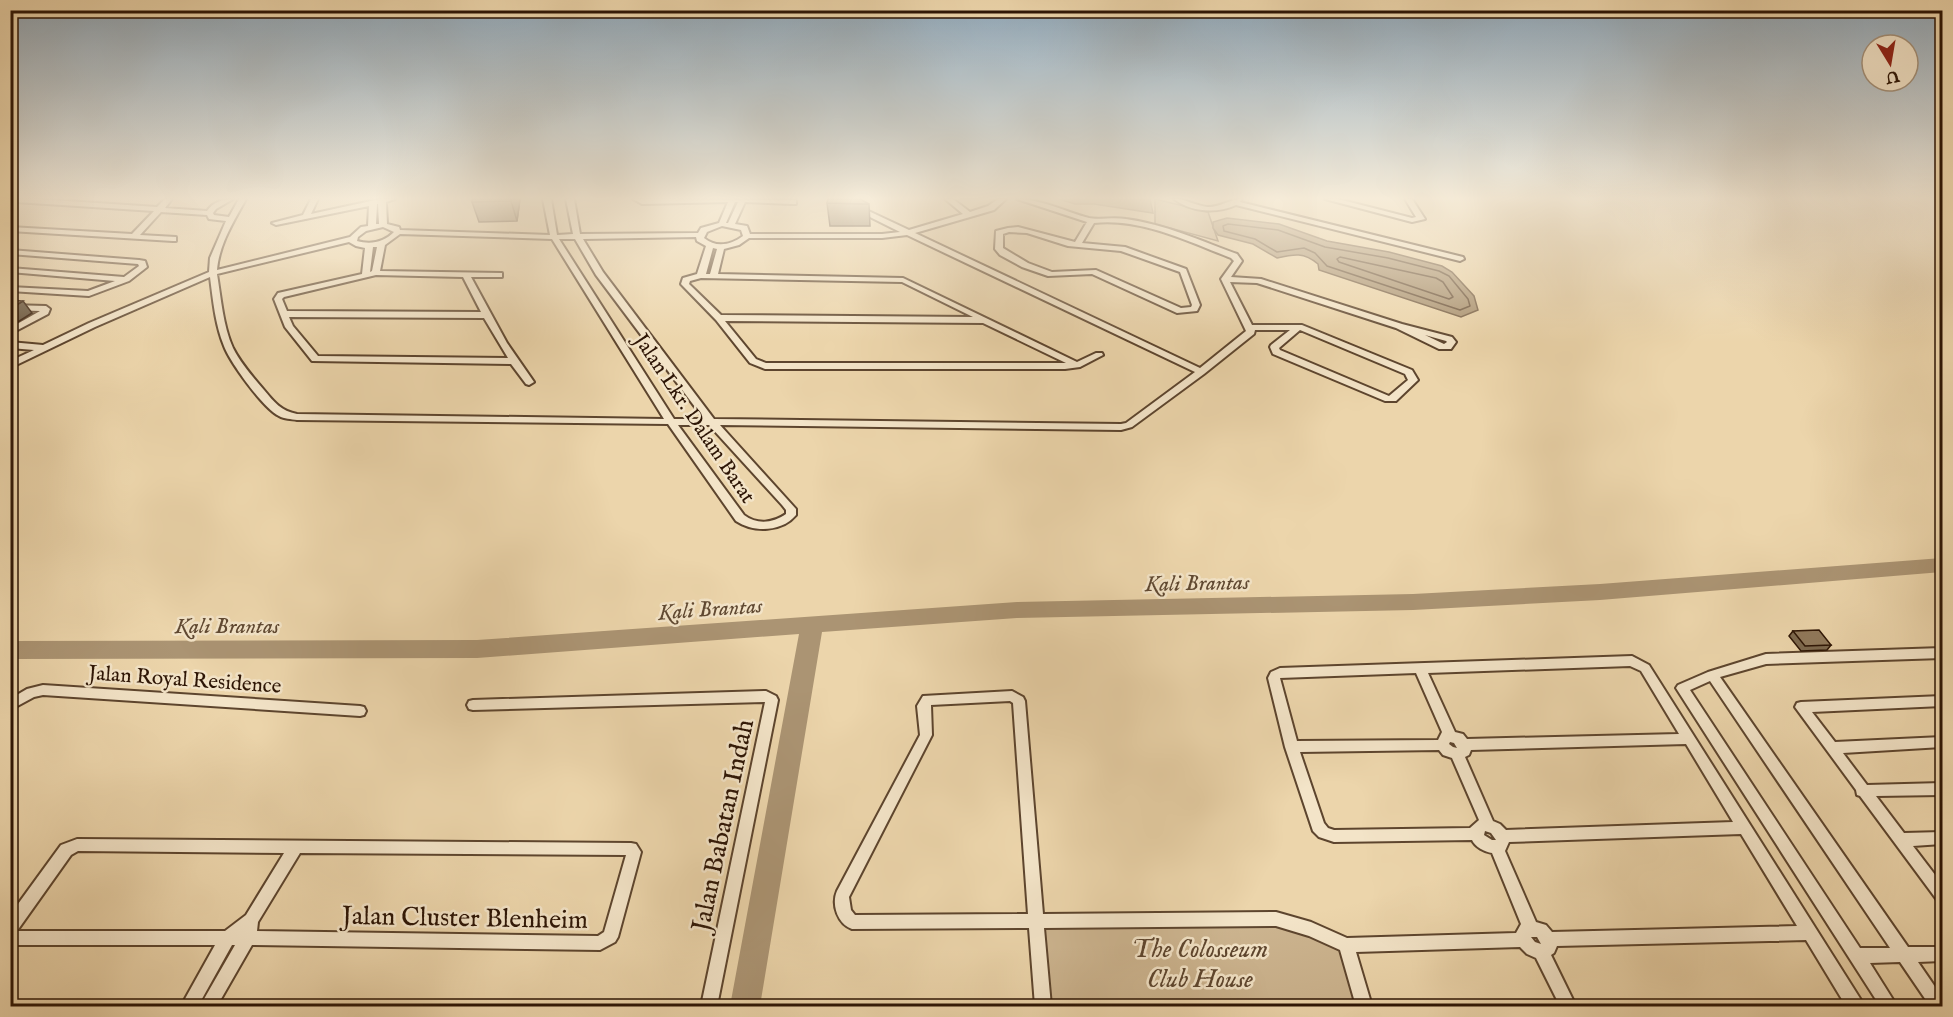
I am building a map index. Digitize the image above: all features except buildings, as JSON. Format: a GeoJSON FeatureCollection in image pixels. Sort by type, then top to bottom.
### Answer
{"type":"FeatureCollection","features":[{"type":"Feature","properties":{"kind":"street"},"geometry":{"type":"LineString","coordinates":[[219,246],[214,258],[213,273],[222,326],[229,348],[245,374],[271,405],[282,414],[297,417],[671,422],[710,420],[1121,428],[1129,425],[1249,336],[1251,328],[1225,279]]}},
{"type":"Feature","properties":{"kind":"street"},"geometry":{"type":"LineString","coordinates":[[10,365],[43,348],[213,273],[322,246]]}},
{"type":"Feature","properties":{"kind":"street"},"geometry":{"type":"LineString","coordinates":[[366,275],[369,246]]}},
{"type":"Feature","properties":{"kind":"street"},"geometry":{"type":"LineString","coordinates":[[376,273],[380,246]]}},
{"type":"Feature","properties":{"kind":"street","name":"Jalan Lkr. Dalam Barat"},"geometry":{"type":"LineString","coordinates":[[561,246],[671,422],[744,522],[760,527],[791,516],[791,510],[786,503],[710,420],[599,273],[583,246]]}},
{"type":"Feature","properties":{"kind":"street"},"geometry":{"type":"LineString","coordinates":[[700,276],[710,246]]}},
{"type":"Feature","properties":{"kind":"street"},"geometry":{"type":"LineString","coordinates":[[713,276],[722,247],[716,246]]}},
{"type":"Feature","properties":{"kind":"street"},"geometry":{"type":"LineString","coordinates":[[935,246],[1201,372]]}},
{"type":"Feature","properties":{"kind":"street"},"geometry":{"type":"LineString","coordinates":[[999,246],[1003,253],[1025,265],[1051,274],[1093,272],[1180,310],[1194,309],[1196,305],[1183,271],[1120,248],[1098,246]]}},
{"type":"Feature","properties":{"kind":"street"},"geometry":{"type":"LineString","coordinates":[[1206,246],[1234,256],[1238,261],[1225,279]]}},
{"type":"Feature","properties":{"kind":"street"},"geometry":{"type":"LineString","coordinates":[[1412,246],[1460,259]]}},
{"type":"Feature","properties":{"kind":"street"},"geometry":{"type":"LineString","coordinates":[[10,252],[142,263],[140,271],[89,294],[10,289]]}},
{"type":"Feature","properties":{"kind":"street"},"geometry":{"type":"LineString","coordinates":[[10,270],[126,279]]}},
{"type":"Feature","properties":{"kind":"street"},"geometry":{"type":"LineString","coordinates":[[499,275],[376,273],[281,295],[278,299],[289,327],[312,358],[319,360],[513,361]]}},
{"type":"Feature","properties":{"kind":"street"},"geometry":{"type":"LineString","coordinates":[[466,274],[486,315],[513,361],[529,382]]}},
{"type":"Feature","properties":{"kind":"street"},"geometry":{"type":"LineString","coordinates":[[1077,365],[903,280],[692,276],[686,280],[685,284],[719,318],[753,361],[765,366],[1077,365],[1099,355]]}},
{"type":"Feature","properties":{"kind":"street"},"geometry":{"type":"LineString","coordinates":[[1225,279],[1258,282],[1399,326],[1449,339],[1452,342],[1448,347],[1442,347],[1399,326]]}},
{"type":"Feature","properties":{"kind":"street"},"geometry":{"type":"LineString","coordinates":[[10,307],[47,310],[10,332]]}},
{"type":"Feature","properties":{"kind":"street"},"geometry":{"type":"LineString","coordinates":[[284,314],[486,315]]}},
{"type":"Feature","properties":{"kind":"street"},"geometry":{"type":"LineString","coordinates":[[719,318],[988,320]]}},
{"type":"Feature","properties":{"kind":"street"},"geometry":{"type":"LineString","coordinates":[[1251,328],[1299,327],[1409,372],[1413,380],[1393,399],[1388,399],[1276,352],[1274,347],[1299,327]]}},
{"type":"Feature","properties":{"kind":"street"},"geometry":{"type":"LineString","coordinates":[[10,345],[43,348]]}},
{"type":"Feature","properties":{"kind":"street"},"geometry":{"type":"LineString","coordinates":[[1889,1006],[1682,688],[1712,675],[1766,659],[1942,653]]}},
{"type":"Feature","properties":{"kind":"street"},"geometry":{"type":"LineString","coordinates":[[1476,834],[1334,836],[1324,833],[1318,827],[1292,747],[1275,675],[1280,673],[1632,661],[1639,663],[1645,668],[1855,1006]]}},
{"type":"Feature","properties":{"kind":"street"},"geometry":{"type":"LineString","coordinates":[[1420,669],[1448,751],[1689,739]]}},
{"type":"Feature","properties":{"kind":"street"},"geometry":{"type":"LineString","coordinates":[[1712,675],[1939,1006]]}},
{"type":"Feature","properties":{"kind":"street","name":"Jalan Royal Residence"},"geometry":{"type":"LineString","coordinates":[[10,705],[31,693],[43,690],[66,690],[360,711]]}},
{"type":"Feature","properties":{"kind":"street","name":"Jalan Babatan Indah"},"geometry":{"type":"LineString","coordinates":[[473,705],[766,696],[772,700],[709,1006]]}},
{"type":"Feature","properties":{"kind":"street"},"geometry":{"type":"LineString","coordinates":[[1043,1006],[1037,920],[1019,701],[1012,696],[927,700],[923,706],[926,735],[842,896],[844,913],[852,922],[1037,920],[1276,919],[1311,929],[1346,945],[1527,934],[1541,930],[1568,1006]]}},
{"type":"Feature","properties":{"kind":"street"},"geometry":{"type":"LineString","coordinates":[[1942,701],[1801,707],[1862,791],[1942,893]]}},
{"type":"Feature","properties":{"kind":"street"},"geometry":{"type":"LineString","coordinates":[[1292,747],[1446,740]]}},
{"type":"Feature","properties":{"kind":"street"},"geometry":{"type":"LineString","coordinates":[[1832,748],[1942,742]]}},
{"type":"Feature","properties":{"kind":"street"},"geometry":{"type":"LineString","coordinates":[[1461,749],[1488,825]]}},
{"type":"Feature","properties":{"kind":"street"},"geometry":{"type":"LineString","coordinates":[[1862,791],[1942,789]]}},
{"type":"Feature","properties":{"kind":"street"},"geometry":{"type":"LineString","coordinates":[[1527,934],[1499,842],[1497,829],[1488,825],[1478,826],[1476,834],[1483,844],[1499,842],[1745,828]]}},
{"type":"Feature","properties":{"kind":"street"},"geometry":{"type":"LineString","coordinates":[[1900,840],[1942,838]]}},
{"type":"Feature","properties":{"kind":"street","name":"Jalan Cluster Blenheim"},"geometry":{"type":"LineString","coordinates":[[10,928],[66,850],[72,846],[631,849],[634,852],[610,937],[600,943],[248,938],[10,938]]}},
{"type":"Feature","properties":{"kind":"street"},"geometry":{"type":"LineString","coordinates":[[189,1006],[228,938],[251,920],[295,848]]}},
{"type":"Feature","properties":{"kind":"street"},"geometry":{"type":"LineString","coordinates":[[208,1006],[248,938],[251,920]]}},
{"type":"Feature","properties":{"kind":"street"},"geometry":{"type":"LineString","coordinates":[[1545,945],[1810,933]]}},
{"type":"Feature","properties":{"kind":"street"},"geometry":{"type":"LineString","coordinates":[[1346,945],[1364,1006]]}},
{"type":"Feature","properties":{"kind":"street"},"geometry":{"type":"LineString","coordinates":[[1856,956],[1942,954]]}},
{"type":"Feature","properties":{"kind":"green space","name":"The Colosseum Club House"},"geometry":{"type":"Polygon","coordinates":[[[1276,919],[1346,945],[1364,1006],[1043,1006],[1037,920],[1276,919]]]}},
{"type":"Feature","properties":{"kind":"water"},"geometry":{"type":"Polygon","coordinates":[[[1257,246],[1358,246],[1389,252],[1442,266],[1452,272],[1474,296],[1478,310],[1461,317],[1319,270],[1318,264],[1303,256],[1277,258],[1257,246]]]}},
{"type":"Feature","properties":{"kind":"waterway","name":"Kali Brantas"},"geometry":{"type":"LineString","coordinates":[[812,625],[1017,610],[1413,602],[1600,592],[1942,565]]}},
{"type":"Feature","properties":{"kind":"waterway","name":"Kali Brantas"},"geometry":{"type":"LineString","coordinates":[[10,650],[477,649],[812,625]]}},
{"type":"Feature","properties":{"kind":"waterway"},"geometry":{"type":"LineString","coordinates":[[745,1006],[812,625]]}}]}
